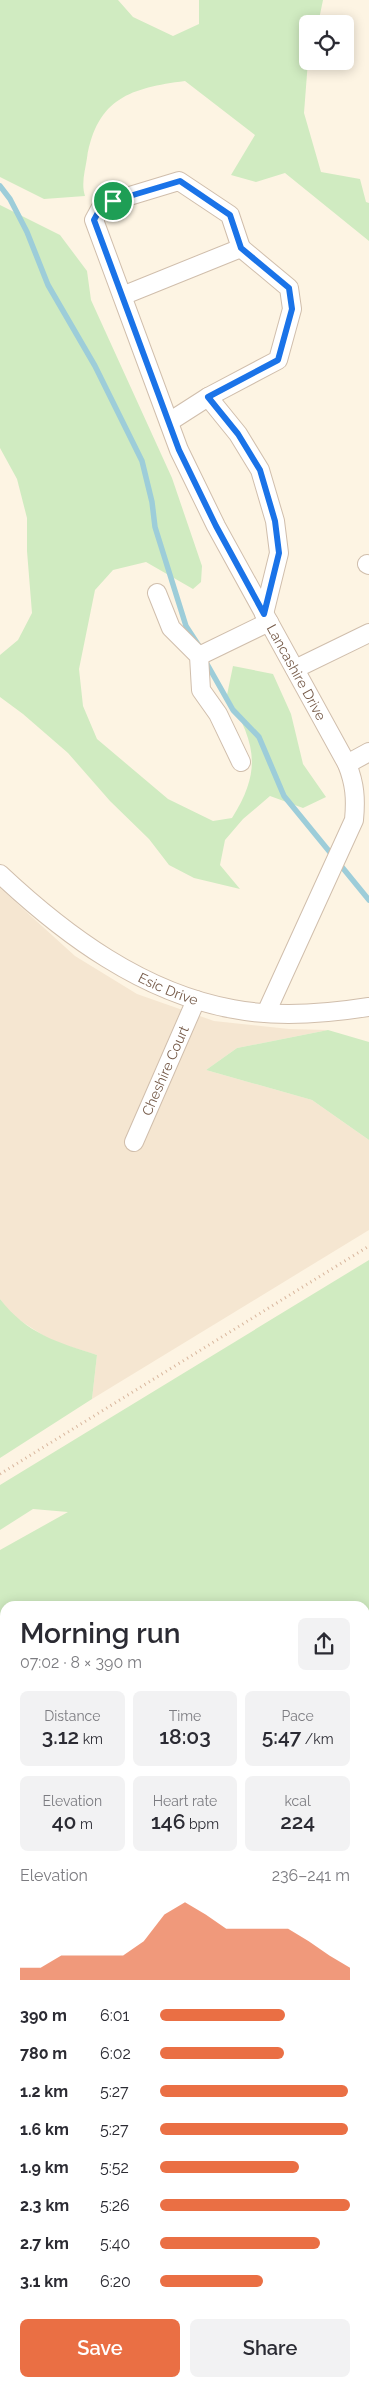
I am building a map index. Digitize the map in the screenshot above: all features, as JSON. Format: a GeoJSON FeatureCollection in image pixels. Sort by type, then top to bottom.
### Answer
{"type":"FeatureCollection","features":[{"type":"Feature","properties":{"kind":"street","name":"Lancashire Drive"},"geometry":{"type":"LineString","coordinates":[[241,248],[230,215],[180,181],[113,201],[100,209],[94,220],[179,450],[216,526],[354,780],[356,800],[354,820],[266,1013]]}},
{"type":"Feature","properties":{"kind":"street"},"geometry":{"type":"LineString","coordinates":[[122,296],[241,248],[289,288],[292,309],[278,360],[208,397],[169,422]]}},
{"type":"Feature","properties":{"kind":"street"},"geometry":{"type":"LineString","coordinates":[[199,656],[266,618],[279,553],[275,521],[260,470],[238,434],[208,397]]}},
{"type":"Feature","properties":{"kind":"street"},"geometry":{"type":"LineString","coordinates":[[157,593],[171,628],[199,656],[201,690],[218,714],[241,762]]}},
{"type":"Feature","properties":{"kind":"street"},"geometry":{"type":"LineString","coordinates":[[295,669],[369,633]]}},
{"type":"Feature","properties":{"kind":"street"},"geometry":{"type":"LineString","coordinates":[[347,764],[369,752]]}},
{"type":"Feature","properties":{"kind":"street","name":"Esic Drive"},"geometry":{"type":"LineString","coordinates":[[0,874],[28,900],[75,937],[119,965],[172,992],[233,1009],[266,1013],[310,1014],[369,1007]]}},
{"type":"Feature","properties":{"kind":"street","name":"Cheshire Court"},"geometry":{"type":"LineString","coordinates":[[134,1142],[196,1000]]}},
{"type":"Feature","properties":{"kind":"path"},"geometry":{"type":"LineString","coordinates":[[0,1474],[369,1246]]}},
{"type":"Feature","properties":{"kind":"shaded area"},"geometry":{"type":"Polygon","coordinates":[[[0,888],[75,956],[137,994],[214,1021],[289,1029],[328,1030],[237,1048],[206,1070],[312,1100],[369,1140],[369,1230],[92,1399],[97,1355],[52,1341],[13,1316],[0,1299],[0,888]]]}},
{"type":"Feature","properties":{"kind":"green space"},"geometry":{"type":"Polygon","coordinates":[[[0,0],[118,0],[133,17],[173,36],[199,24],[199,0],[323,0],[320,15],[299,15],[299,70],[307,70],[304,113],[321,172],[360,179],[366,202],[369,203],[369,241],[285,173],[256,182],[231,175],[255,135],[185,81],[133,93],[108,109],[99,122],[92,138],[84,177],[85,196],[44,199],[0,177],[0,0]]]}},
{"type":"Feature","properties":{"kind":"green space"},"geometry":{"type":"Polygon","coordinates":[[[0,205],[60,235],[87,271],[91,300],[172,478],[202,566],[201,582],[193,589],[146,562],[113,570],[95,590],[79,669],[83,706],[97,739],[168,799],[213,821],[232,818],[242,801],[248,785],[252,756],[244,727],[227,695],[233,666],[273,674],[291,714],[303,764],[326,797],[303,808],[270,796],[243,819],[225,840],[220,865],[240,889],[194,878],[169,865],[149,839],[110,801],[68,753],[0,697],[0,655],[18,640],[32,613],[27,551],[27,518],[17,479],[0,448],[0,205]]]}},
{"type":"Feature","properties":{"kind":"green space"},"geometry":{"type":"Polygon","coordinates":[[[328,1030],[369,1042],[369,1140],[312,1100],[206,1070],[237,1048],[328,1030]]]}},
{"type":"Feature","properties":{"kind":"green space"},"geometry":{"type":"Polygon","coordinates":[[[369,1260],[369,1601],[0,1601],[0,1550],[68,1512],[33,1509],[0,1530],[0,1485],[369,1260]]]}},
{"type":"Feature","properties":{"kind":"green space"},"geometry":{"type":"Polygon","coordinates":[[[0,1299],[10,1311],[32,1329],[56,1341],[97,1355],[92,1399],[0,1458],[0,1299]]]}},
{"type":"Feature","properties":{"kind":"waterway"},"geometry":{"type":"LineString","coordinates":[[0,186],[10,199],[27,232],[48,285],[95,366],[142,461],[152,502],[155,527],[186,626],[199,646]]}},
{"type":"Feature","properties":{"kind":"waterway"},"geometry":{"type":"LineString","coordinates":[[207,664],[233,710],[259,737],[284,796],[369,900]]}},
{"type":"Feature","properties":{"kind":"route"},"geometry":{"type":"LineString","coordinates":[[180,181],[230,215],[241,248],[289,288],[292,309],[278,360],[208,397],[238,434],[260,470],[275,521],[279,553],[264,614],[216,526],[179,450],[94,220],[100,209],[113,201],[180,181]]}}]}
